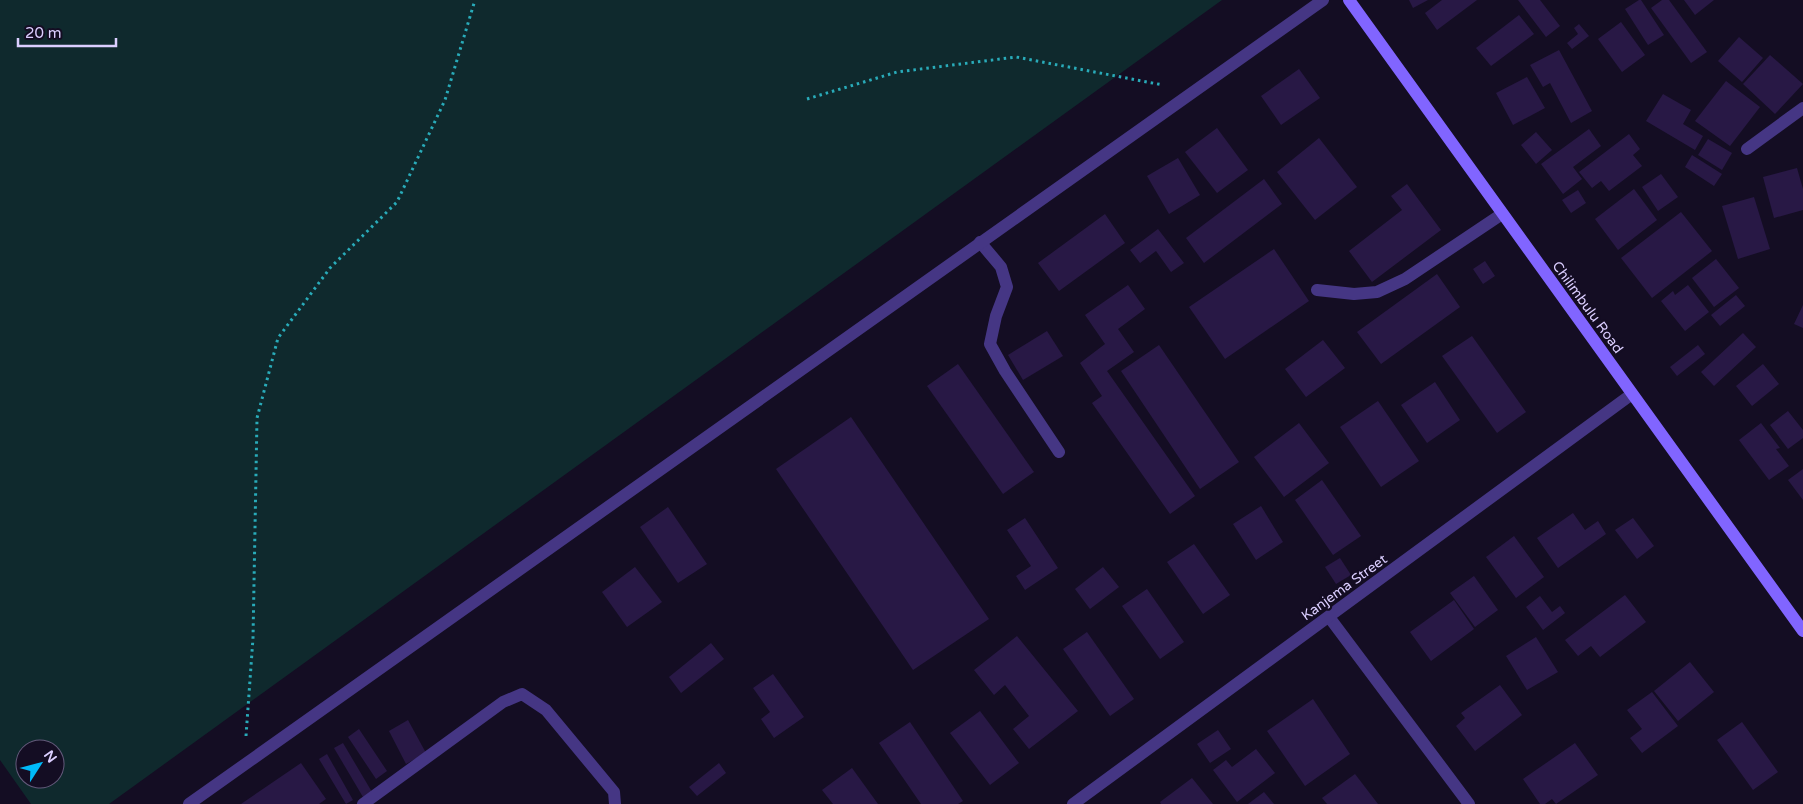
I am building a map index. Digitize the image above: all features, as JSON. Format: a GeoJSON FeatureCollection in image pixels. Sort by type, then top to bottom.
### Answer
{"type":"FeatureCollection","features":[{"type":"Feature","properties":{"kind":"main road","name":"Chilimbulu Road"},"geometry":{"type":"LineString","coordinates":[[1348,0],[1803,631]]}},
{"type":"Feature","properties":{"kind":"street"},"geometry":{"type":"LineString","coordinates":[[188,804],[1323,0]]}},
{"type":"Feature","properties":{"kind":"street"},"geometry":{"type":"LineString","coordinates":[[1747,149],[1803,108]]}},
{"type":"Feature","properties":{"kind":"street"},"geometry":{"type":"LineString","coordinates":[[1317,290],[1354,294],[1377,292],[1405,279],[1502,214]]}},
{"type":"Feature","properties":{"kind":"street"},"geometry":{"type":"LineString","coordinates":[[980,242],[1001,267],[1007,287],[996,316],[990,344],[1005,371],[1059,452]]}},
{"type":"Feature","properties":{"kind":"street","name":"Kanjema Street"},"geometry":{"type":"LineString","coordinates":[[1073,804],[1632,394]]}},
{"type":"Feature","properties":{"kind":"street"},"geometry":{"type":"LineString","coordinates":[[1329,617],[1469,804]]}},
{"type":"Feature","properties":{"kind":"street"},"geometry":{"type":"LineString","coordinates":[[363,804],[503,702],[522,694],[546,710],[614,792],[615,804]]}},
{"type":"Feature","properties":{"kind":"path"},"geometry":{"type":"LineString","coordinates":[[244,764],[253,638],[257,418],[278,338],[330,268],[397,202],[445,100],[475,0]]}},
{"type":"Feature","properties":{"kind":"path"},"geometry":{"type":"LineString","coordinates":[[807,98],[897,72],[1016,56],[1195,91]]}},
{"type":"Feature","properties":{"kind":"green space"},"geometry":{"type":"Polygon","coordinates":[[[0,0],[1222,0],[109,804],[31,804],[20,789],[65,789],[65,739],[15,739],[15,781],[0,760],[0,0]]]}},
{"type":"Feature","properties":{"kind":"building"},"geometry":{"type":"Polygon","coordinates":[[[1409,0],[1428,0],[1413,8],[1409,0]]]}},
{"type":"Feature","properties":{"kind":"building"},"geometry":{"type":"Polygon","coordinates":[[[1442,0],[1477,0],[1437,30],[1425,13],[1442,0]]]}},
{"type":"Feature","properties":{"kind":"building"},"geometry":{"type":"Polygon","coordinates":[[[1518,0],[1540,0],[1560,26],[1546,37],[1518,0]]]}},
{"type":"Feature","properties":{"kind":"building"},"geometry":{"type":"Polygon","coordinates":[[[1641,0],[1664,35],[1648,45],[1625,9],[1641,0]]]}},
{"type":"Feature","properties":{"kind":"building"},"geometry":{"type":"Polygon","coordinates":[[[1662,0],[1669,0],[1707,52],[1691,63],[1651,8],[1662,0]]]}},
{"type":"Feature","properties":{"kind":"building"},"geometry":{"type":"Polygon","coordinates":[[[1684,0],[1714,0],[1695,15],[1684,0]]]}},
{"type":"Feature","properties":{"kind":"building"},"geometry":{"type":"Polygon","coordinates":[[[1519,15],[1534,34],[1491,66],[1476,48],[1519,15]]]}},
{"type":"Feature","properties":{"kind":"building"},"geometry":{"type":"Polygon","coordinates":[[[1621,22],[1645,55],[1622,72],[1598,39],[1621,22]]]}},
{"type":"Feature","properties":{"kind":"building"},"geometry":{"type":"Polygon","coordinates":[[[1579,24],[1589,36],[1572,49],[1567,43],[1578,34],[1574,28],[1579,24]]]}},
{"type":"Feature","properties":{"kind":"building"},"geometry":{"type":"Polygon","coordinates":[[[1739,37],[1763,58],[1742,82],[1718,61],[1739,37]]]}},
{"type":"Feature","properties":{"kind":"building"},"geometry":{"type":"Polygon","coordinates":[[[1559,50],[1592,111],[1571,123],[1550,83],[1543,87],[1530,65],[1559,50]]]}},
{"type":"Feature","properties":{"kind":"building"},"geometry":{"type":"Polygon","coordinates":[[[1770,55],[1803,84],[1775,114],[1743,84],[1770,55]]]}},
{"type":"Feature","properties":{"kind":"building"},"geometry":{"type":"Polygon","coordinates":[[[1299,69],[1320,98],[1281,125],[1261,96],[1299,69]]]}},
{"type":"Feature","properties":{"kind":"building"},"geometry":{"type":"Polygon","coordinates":[[[1527,77],[1545,108],[1513,125],[1496,93],[1527,77]]]}},
{"type":"Feature","properties":{"kind":"building"},"geometry":{"type":"Polygon","coordinates":[[[1726,81],[1760,107],[1730,146],[1695,121],[1726,81]]]}},
{"type":"Feature","properties":{"kind":"building"},"geometry":{"type":"Polygon","coordinates":[[[1663,94],[1691,110],[1683,124],[1703,136],[1695,150],[1646,121],[1663,94]]]}},
{"type":"Feature","properties":{"kind":"building"},"geometry":{"type":"Polygon","coordinates":[[[1217,128],[1248,170],[1217,193],[1185,152],[1217,128]]]}},
{"type":"Feature","properties":{"kind":"building"},"geometry":{"type":"Polygon","coordinates":[[[1589,129],[1601,146],[1573,167],[1582,179],[1563,194],[1541,164],[1589,129]]]}},
{"type":"Feature","properties":{"kind":"building"},"geometry":{"type":"Polygon","coordinates":[[[1536,132],[1552,150],[1536,164],[1521,145],[1536,132]]]}},
{"type":"Feature","properties":{"kind":"building"},"geometry":{"type":"Polygon","coordinates":[[[1629,134],[1640,149],[1633,155],[1642,166],[1609,191],[1601,181],[1592,188],[1579,172],[1629,134]]]}},
{"type":"Feature","properties":{"kind":"building"},"geometry":{"type":"Polygon","coordinates":[[[1319,138],[1357,187],[1315,220],[1277,172],[1319,138]]]}},
{"type":"Feature","properties":{"kind":"building"},"geometry":{"type":"Polygon","coordinates":[[[1708,139],[1732,153],[1722,170],[1698,155],[1708,139]]]}},
{"type":"Feature","properties":{"kind":"building"},"geometry":{"type":"Polygon","coordinates":[[[1692,155],[1722,174],[1714,186],[1685,167],[1692,155]]]}},
{"type":"Feature","properties":{"kind":"building"},"geometry":{"type":"Polygon","coordinates":[[[1178,158],[1200,195],[1169,214],[1147,176],[1178,158]]]}},
{"type":"Feature","properties":{"kind":"building"},"geometry":{"type":"Polygon","coordinates":[[[1797,168],[1803,189],[1803,210],[1774,218],[1763,177],[1797,168]]]}},
{"type":"Feature","properties":{"kind":"building"},"geometry":{"type":"Polygon","coordinates":[[[1661,174],[1678,197],[1658,211],[1642,187],[1661,174]]]}},
{"type":"Feature","properties":{"kind":"building"},"geometry":{"type":"Polygon","coordinates":[[[1264,179],[1282,204],[1204,263],[1186,238],[1264,179]]]}},
{"type":"Feature","properties":{"kind":"building"},"geometry":{"type":"Polygon","coordinates":[[[1407,184],[1441,230],[1372,282],[1349,251],[1402,210],[1391,196],[1407,184]]]}},
{"type":"Feature","properties":{"kind":"building"},"geometry":{"type":"Polygon","coordinates":[[[1634,189],[1657,220],[1618,250],[1595,219],[1634,189]]]}},
{"type":"Feature","properties":{"kind":"building"},"geometry":{"type":"Polygon","coordinates":[[[1578,190],[1586,203],[1571,213],[1562,200],[1578,190]]]}},
{"type":"Feature","properties":{"kind":"building"},"geometry":{"type":"Polygon","coordinates":[[[1754,197],[1770,249],[1738,259],[1722,206],[1754,197]]]}},
{"type":"Feature","properties":{"kind":"building"},"geometry":{"type":"Polygon","coordinates":[[[1681,212],[1712,251],[1652,298],[1621,258],[1681,212]]]}},
{"type":"Feature","properties":{"kind":"building"},"geometry":{"type":"Polygon","coordinates":[[[1105,214],[1125,243],[1059,291],[1038,263],[1105,214]]]}},
{"type":"Feature","properties":{"kind":"building"},"geometry":{"type":"Polygon","coordinates":[[[1158,229],[1184,263],[1171,272],[1156,251],[1140,263],[1130,250],[1158,229]]]}},
{"type":"Feature","properties":{"kind":"building"},"geometry":{"type":"Polygon","coordinates":[[[1274,249],[1309,301],[1225,359],[1189,307],[1274,249]]]}},
{"type":"Feature","properties":{"kind":"building"},"geometry":{"type":"Polygon","coordinates":[[[1716,259],[1739,288],[1714,307],[1692,278],[1716,259]]]}},
{"type":"Feature","properties":{"kind":"building"},"geometry":{"type":"Polygon","coordinates":[[[1485,261],[1495,276],[1483,284],[1473,269],[1485,261]]]}},
{"type":"Feature","properties":{"kind":"building"},"geometry":{"type":"Polygon","coordinates":[[[1437,274],[1460,307],[1381,364],[1357,332],[1437,274]]]}},
{"type":"Feature","properties":{"kind":"building"},"geometry":{"type":"Polygon","coordinates":[[[1128,285],[1145,309],[1118,329],[1134,352],[1107,371],[1195,496],[1170,514],[1092,403],[1102,396],[1080,363],[1105,344],[1085,315],[1128,285]]]}},
{"type":"Feature","properties":{"kind":"building"},"geometry":{"type":"Polygon","coordinates":[[[1688,285],[1709,312],[1685,331],[1661,301],[1673,291],[1675,295],[1688,285]]]}},
{"type":"Feature","properties":{"kind":"building"},"geometry":{"type":"Polygon","coordinates":[[[1736,295],[1745,306],[1720,326],[1711,315],[1736,295]]]}},
{"type":"Feature","properties":{"kind":"building"},"geometry":{"type":"Polygon","coordinates":[[[1803,305],[1803,328],[1794,324],[1803,305]]]}},
{"type":"Feature","properties":{"kind":"building"},"geometry":{"type":"Polygon","coordinates":[[[1047,331],[1063,356],[1023,380],[1008,355],[1047,331]]]}},
{"type":"Feature","properties":{"kind":"building"},"geometry":{"type":"Polygon","coordinates":[[[1743,333],[1756,347],[1714,386],[1701,372],[1743,333]]]}},
{"type":"Feature","properties":{"kind":"building"},"geometry":{"type":"Polygon","coordinates":[[[1472,336],[1526,412],[1497,433],[1442,356],[1472,336]]]}},
{"type":"Feature","properties":{"kind":"building"},"geometry":{"type":"Polygon","coordinates":[[[1323,340],[1345,368],[1306,397],[1285,369],[1323,340]]]}},
{"type":"Feature","properties":{"kind":"building"},"geometry":{"type":"Polygon","coordinates":[[[1159,345],[1239,462],[1200,489],[1121,371],[1159,345]]]}},
{"type":"Feature","properties":{"kind":"building"},"geometry":{"type":"Polygon","coordinates":[[[1698,345],[1705,354],[1677,376],[1670,367],[1698,345]]]}},
{"type":"Feature","properties":{"kind":"building"},"geometry":{"type":"Polygon","coordinates":[[[958,364],[1034,472],[1003,494],[927,386],[958,364]]]}},
{"type":"Feature","properties":{"kind":"building"},"geometry":{"type":"Polygon","coordinates":[[[1763,364],[1779,384],[1752,406],[1736,386],[1763,364]]]}},
{"type":"Feature","properties":{"kind":"building"},"geometry":{"type":"Polygon","coordinates":[[[1435,382],[1460,420],[1427,443],[1401,405],[1435,382]]]}},
{"type":"Feature","properties":{"kind":"building"},"geometry":{"type":"Polygon","coordinates":[[[1378,401],[1419,461],[1381,487],[1340,427],[1378,401]]]}},
{"type":"Feature","properties":{"kind":"building"},"geometry":{"type":"Polygon","coordinates":[[[1788,411],[1803,430],[1803,438],[1788,449],[1770,425],[1788,411]]]}},
{"type":"Feature","properties":{"kind":"building"},"geometry":{"type":"Polygon","coordinates":[[[851,417],[989,619],[913,670],[776,469],[851,417]]]}},
{"type":"Feature","properties":{"kind":"building"},"geometry":{"type":"Polygon","coordinates":[[[1299,423],[1329,463],[1284,497],[1254,457],[1299,423]]]}},
{"type":"Feature","properties":{"kind":"building"},"geometry":{"type":"Polygon","coordinates":[[[1761,423],[1780,448],[1776,449],[1789,466],[1769,480],[1739,440],[1761,423]]]}},
{"type":"Feature","properties":{"kind":"building"},"geometry":{"type":"Polygon","coordinates":[[[1803,469],[1803,500],[1788,480],[1803,469]]]}},
{"type":"Feature","properties":{"kind":"building"},"geometry":{"type":"Polygon","coordinates":[[[1322,480],[1361,536],[1333,555],[1295,500],[1322,480]]]}},
{"type":"Feature","properties":{"kind":"building"},"geometry":{"type":"Polygon","coordinates":[[[1261,506],[1283,542],[1256,560],[1233,524],[1261,506]]]}},
{"type":"Feature","properties":{"kind":"building"},"geometry":{"type":"Polygon","coordinates":[[[668,507],[707,564],[678,583],[640,527],[668,507]]]}},
{"type":"Feature","properties":{"kind":"building"},"geometry":{"type":"Polygon","coordinates":[[[1573,513],[1585,530],[1598,521],[1606,534],[1558,568],[1537,538],[1573,513]]]}},
{"type":"Feature","properties":{"kind":"building"},"geometry":{"type":"Polygon","coordinates":[[[1025,518],[1058,568],[1025,590],[1016,576],[1031,566],[1007,530],[1025,518]]]}},
{"type":"Feature","properties":{"kind":"building"},"geometry":{"type":"Polygon","coordinates":[[[1633,518],[1654,546],[1637,559],[1615,530],[1633,518]]]}},
{"type":"Feature","properties":{"kind":"building"},"geometry":{"type":"Polygon","coordinates":[[[1514,536],[1544,577],[1516,598],[1486,557],[1514,536]]]}},
{"type":"Feature","properties":{"kind":"building"},"geometry":{"type":"Polygon","coordinates":[[[1194,544],[1230,595],[1203,614],[1167,562],[1194,544]]]}},
{"type":"Feature","properties":{"kind":"building"},"geometry":{"type":"Polygon","coordinates":[[[1340,558],[1351,575],[1336,584],[1325,567],[1340,558]]]}},
{"type":"Feature","properties":{"kind":"building"},"geometry":{"type":"Polygon","coordinates":[[[635,567],[662,602],[627,627],[602,592],[635,567]]]}},
{"type":"Feature","properties":{"kind":"building"},"geometry":{"type":"Polygon","coordinates":[[[1103,567],[1119,587],[1090,609],[1075,589],[1103,567]]]}},
{"type":"Feature","properties":{"kind":"building"},"geometry":{"type":"Polygon","coordinates":[[[1474,576],[1498,610],[1475,627],[1450,593],[1474,576]]]}},
{"type":"Feature","properties":{"kind":"building"},"geometry":{"type":"Polygon","coordinates":[[[1147,589],[1184,642],[1160,659],[1122,606],[1147,589]]]}},
{"type":"Feature","properties":{"kind":"building"},"geometry":{"type":"Polygon","coordinates":[[[1625,595],[1646,622],[1600,657],[1591,646],[1578,656],[1565,640],[1625,595]]]}},
{"type":"Feature","properties":{"kind":"building"},"geometry":{"type":"Polygon","coordinates":[[[1540,596],[1552,612],[1560,606],[1565,613],[1543,630],[1526,607],[1540,596]]]}},
{"type":"Feature","properties":{"kind":"building"},"geometry":{"type":"Polygon","coordinates":[[[1454,600],[1474,629],[1431,661],[1410,632],[1454,600]]]}},
{"type":"Feature","properties":{"kind":"building"},"geometry":{"type":"Polygon","coordinates":[[[1087,632],[1134,699],[1110,716],[1063,649],[1087,632]]]}},
{"type":"Feature","properties":{"kind":"building"},"geometry":{"type":"Polygon","coordinates":[[[1017,636],[1078,711],[1029,749],[1013,729],[1029,716],[1005,685],[994,695],[974,670],[1017,636]]]}},
{"type":"Feature","properties":{"kind":"building"},"geometry":{"type":"Polygon","coordinates":[[[1536,637],[1558,672],[1527,690],[1506,656],[1536,637]]]}},
{"type":"Feature","properties":{"kind":"building"},"geometry":{"type":"Polygon","coordinates":[[[711,643],[724,659],[681,693],[669,677],[711,643]]]}},
{"type":"Feature","properties":{"kind":"building"},"geometry":{"type":"Polygon","coordinates":[[[1690,662],[1714,692],[1678,721],[1654,691],[1690,662]]]}},
{"type":"Feature","properties":{"kind":"building"},"geometry":{"type":"Polygon","coordinates":[[[773,674],[804,717],[774,738],[761,719],[770,712],[753,688],[773,674]]]}},
{"type":"Feature","properties":{"kind":"building"},"geometry":{"type":"Polygon","coordinates":[[[1500,685],[1522,715],[1475,751],[1456,726],[1465,718],[1461,713],[1500,685]]]}},
{"type":"Feature","properties":{"kind":"building"},"geometry":{"type":"Polygon","coordinates":[[[1652,692],[1678,726],[1642,753],[1630,738],[1642,729],[1627,710],[1652,692]]]}},
{"type":"Feature","properties":{"kind":"building"},"geometry":{"type":"Polygon","coordinates":[[[1313,699],[1350,754],[1305,786],[1267,731],[1313,699]]]}},
{"type":"Feature","properties":{"kind":"building"},"geometry":{"type":"Polygon","coordinates":[[[980,711],[1019,763],[990,785],[950,733],[980,711]]]}},
{"type":"Feature","properties":{"kind":"building"},"geometry":{"type":"Polygon","coordinates":[[[408,720],[426,753],[406,764],[389,731],[408,720]]]}},
{"type":"Feature","properties":{"kind":"building"},"geometry":{"type":"Polygon","coordinates":[[[910,722],[963,801],[958,804],[921,804],[879,743],[910,722]]]}},
{"type":"Feature","properties":{"kind":"building"},"geometry":{"type":"Polygon","coordinates":[[[1742,722],[1778,772],[1753,790],[1717,740],[1742,722]]]}},
{"type":"Feature","properties":{"kind":"building"},"geometry":{"type":"Polygon","coordinates":[[[359,729],[387,771],[376,779],[348,737],[359,729]]]}},
{"type":"Feature","properties":{"kind":"building"},"geometry":{"type":"Polygon","coordinates":[[[1218,730],[1231,749],[1210,763],[1197,744],[1218,730]]]}},
{"type":"Feature","properties":{"kind":"building"},"geometry":{"type":"Polygon","coordinates":[[[343,743],[372,792],[363,797],[334,748],[343,743]]]}},
{"type":"Feature","properties":{"kind":"building"},"geometry":{"type":"Polygon","coordinates":[[[1575,743],[1598,775],[1556,804],[1552,799],[1545,804],[1540,804],[1523,779],[1575,743]]]}},
{"type":"Feature","properties":{"kind":"building"},"geometry":{"type":"Polygon","coordinates":[[[1256,749],[1275,773],[1237,802],[1213,770],[1226,760],[1232,767],[1256,749]]]}},
{"type":"Feature","properties":{"kind":"building"},"geometry":{"type":"Polygon","coordinates":[[[327,754],[353,800],[346,804],[319,759],[327,754]]]}},
{"type":"Feature","properties":{"kind":"building"},"geometry":{"type":"Polygon","coordinates":[[[301,763],[326,799],[319,804],[241,804],[301,763]]]}},
{"type":"Feature","properties":{"kind":"building"},"geometry":{"type":"Polygon","coordinates":[[[719,763],[726,773],[697,796],[689,787],[719,763]]]}},
{"type":"Feature","properties":{"kind":"building"},"geometry":{"type":"Polygon","coordinates":[[[852,768],[878,804],[833,804],[822,790],[852,768]]]}},
{"type":"Feature","properties":{"kind":"building"},"geometry":{"type":"Polygon","coordinates":[[[1355,774],[1378,804],[1327,804],[1322,798],[1355,774]]]}},
{"type":"Feature","properties":{"kind":"building"},"geometry":{"type":"Polygon","coordinates":[[[1192,778],[1213,804],[1161,804],[1160,802],[1192,778]]]}},
{"type":"Feature","properties":{"kind":"building"},"geometry":{"type":"Polygon","coordinates":[[[1264,792],[1274,804],[1248,804],[1264,792]]]}}]}
